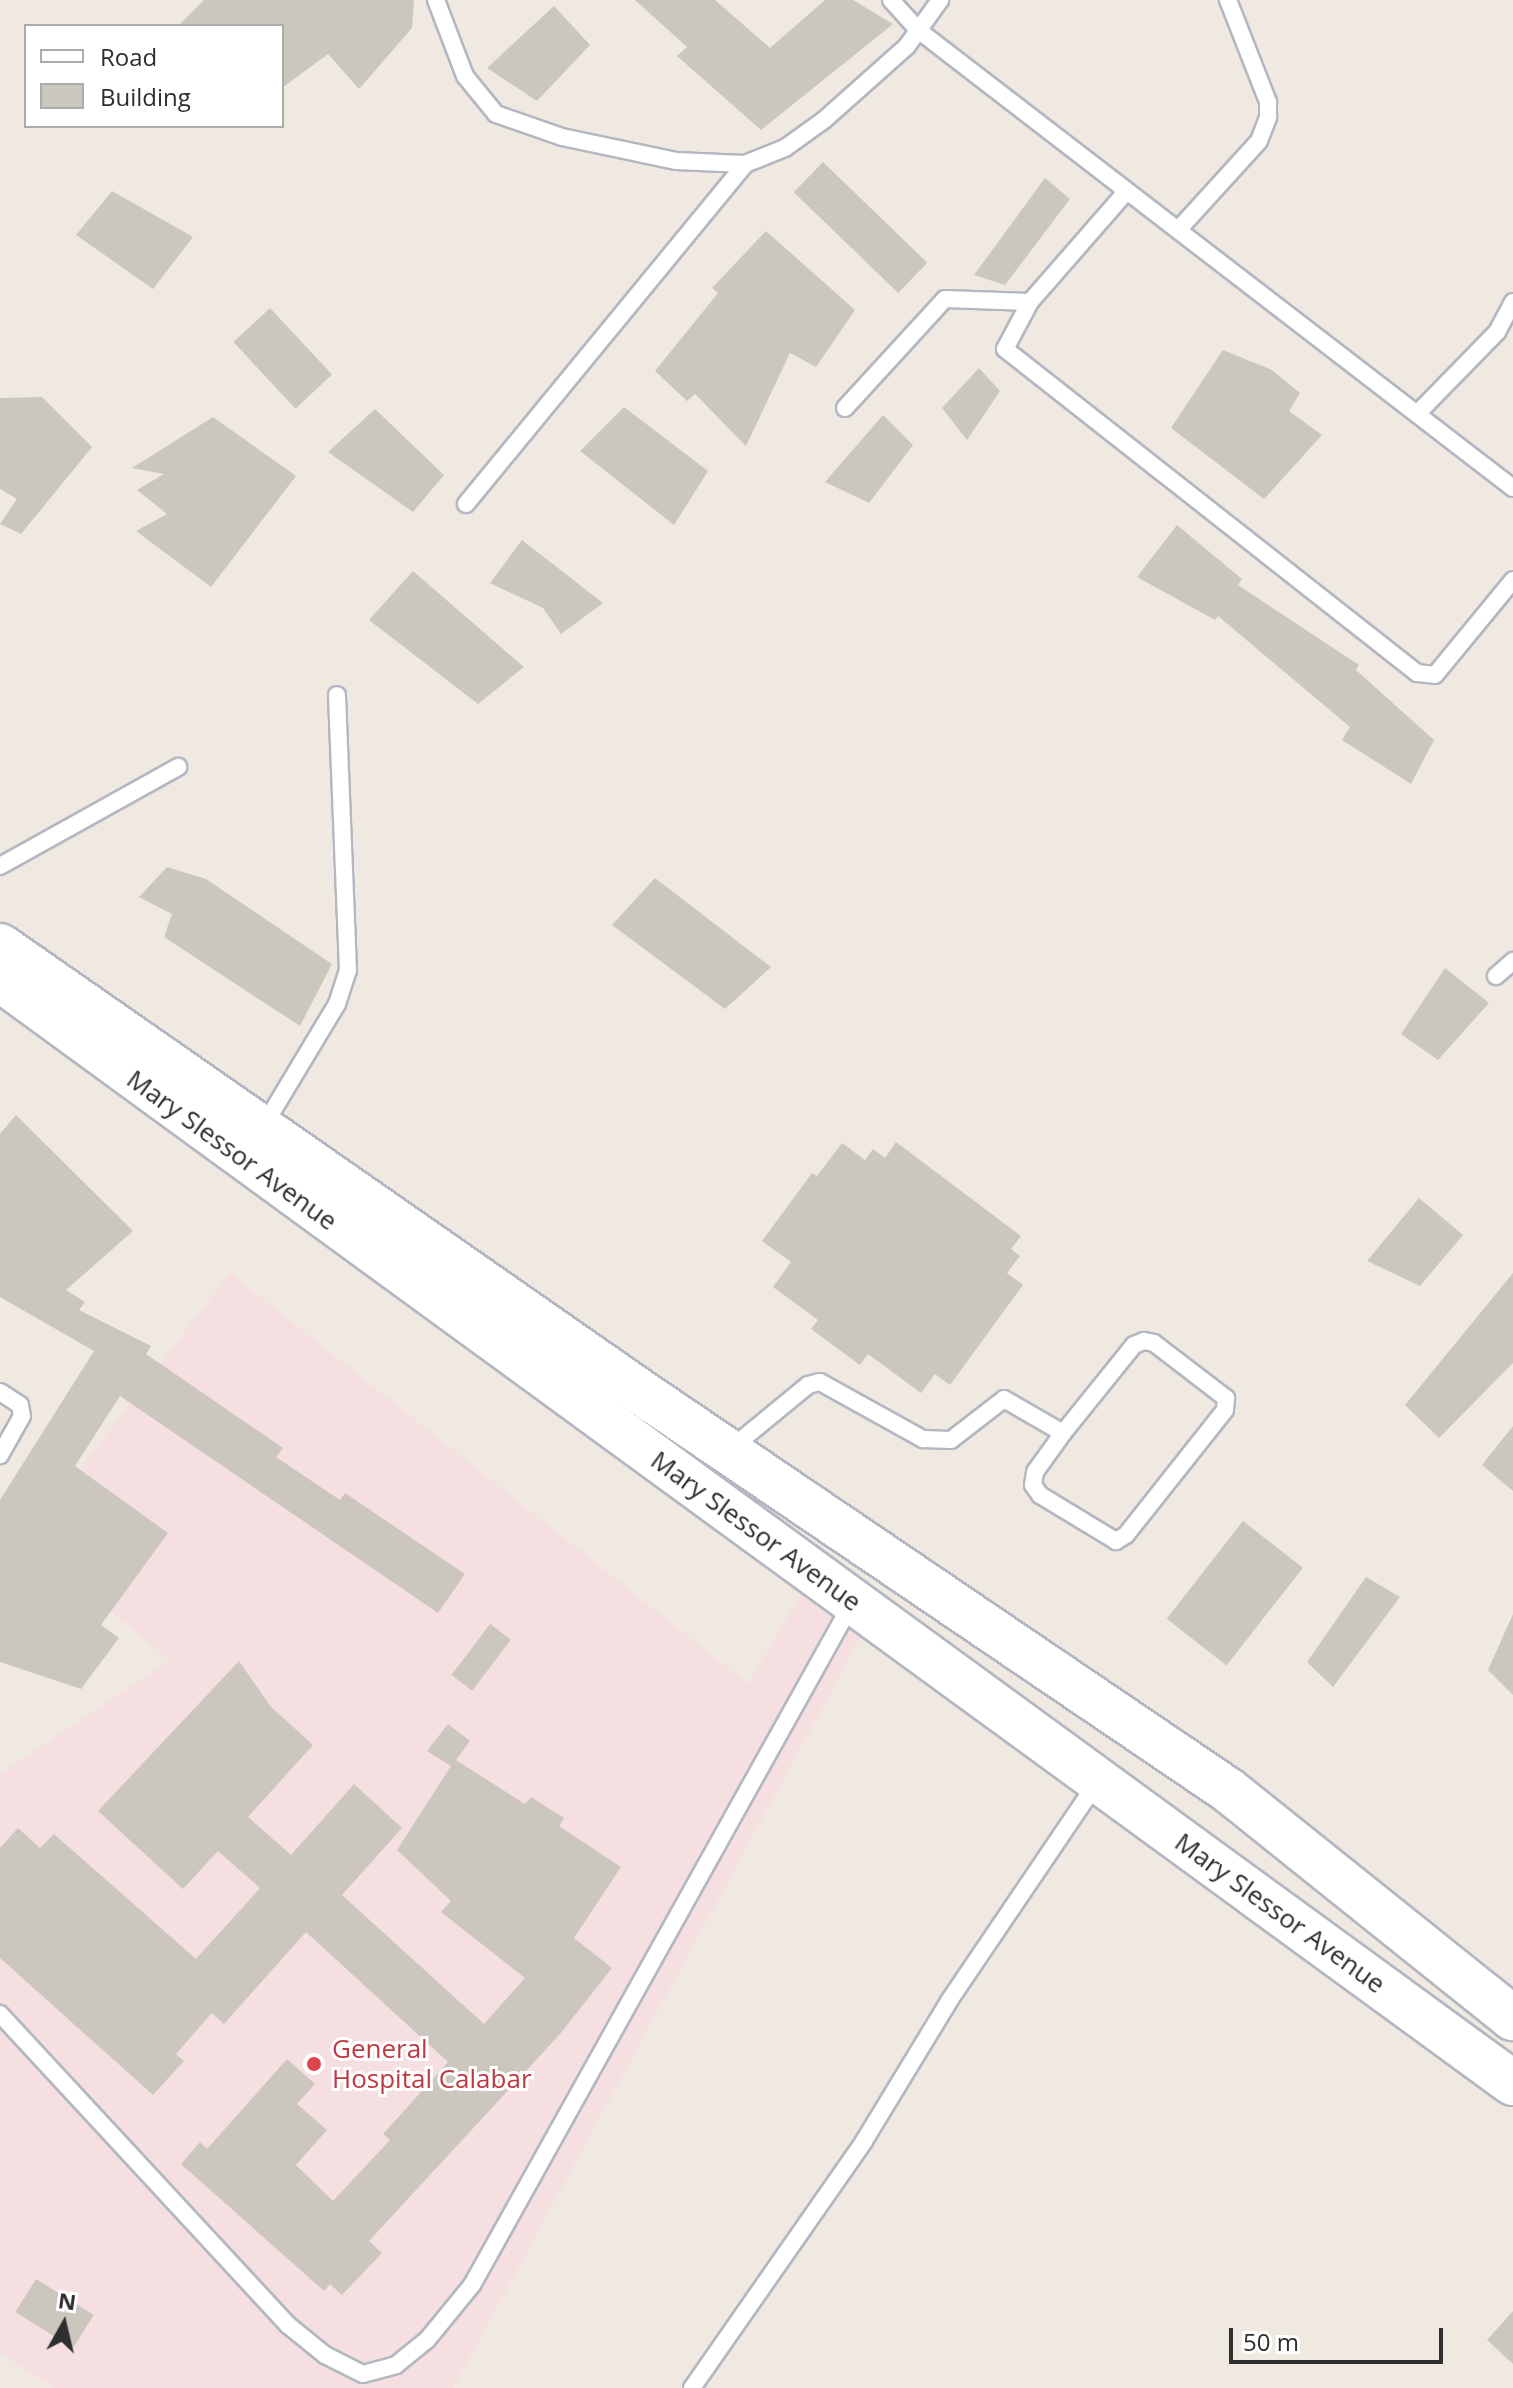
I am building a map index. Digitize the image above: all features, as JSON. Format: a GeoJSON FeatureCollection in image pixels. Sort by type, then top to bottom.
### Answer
{"type":"FeatureCollection","features":[{"type":"Feature","properties":{"kind":"main road","name":"Mary Slessor Avenue"},"geometry":{"type":"LineString","coordinates":[[0,946],[728,1451],[1228,1790],[1513,2018]]}},
{"type":"Feature","properties":{"kind":"main road","name":"Mary Slessor Avenue"},"geometry":{"type":"LineString","coordinates":[[0,979],[1513,2083]]}},
{"type":"Feature","properties":{"kind":"lane"},"geometry":{"type":"LineString","coordinates":[[436,0],[465,76],[496,114],[562,137],[676,161],[745,164],[785,148],[824,120],[918,30],[940,0]]}},
{"type":"Feature","properties":{"kind":"lane"},"geometry":{"type":"LineString","coordinates":[[891,0],[918,30],[1513,488]]}},
{"type":"Feature","properties":{"kind":"lane"},"geometry":{"type":"LineString","coordinates":[[1178,230],[1259,141],[1268,117],[1268,102],[1228,0]]}},
{"type":"Feature","properties":{"kind":"lane"},"geometry":{"type":"LineString","coordinates":[[466,504],[745,164]]}},
{"type":"Feature","properties":{"kind":"lane"},"geometry":{"type":"LineString","coordinates":[[1127,191],[1030,302],[1005,349],[1417,673],[1435,675],[1513,580]]}},
{"type":"Feature","properties":{"kind":"lane"},"geometry":{"type":"LineString","coordinates":[[845,408],[945,299],[1030,302]]}},
{"type":"Feature","properties":{"kind":"lane"},"geometry":{"type":"LineString","coordinates":[[1417,414],[1497,332],[1513,302]]}},
{"type":"Feature","properties":{"kind":"lane"},"geometry":{"type":"LineString","coordinates":[[262,1129],[337,1004],[348,970],[337,695]]}},
{"type":"Feature","properties":{"kind":"lane"},"geometry":{"type":"LineString","coordinates":[[0,866],[178,767]]}},
{"type":"Feature","properties":{"kind":"lane"},"geometry":{"type":"LineString","coordinates":[[1496,976],[1513,961]]}},
{"type":"Feature","properties":{"kind":"lane"},"geometry":{"type":"LineString","coordinates":[[1144,1341],[1154,1343],[1226,1398],[1225,1410],[1126,1535],[1116,1541],[1040,1495],[1033,1485],[1035,1472],[1063,1433],[1134,1345],[1144,1341]]}},
{"type":"Feature","properties":{"kind":"lane"},"geometry":{"type":"LineString","coordinates":[[728,1451],[808,1385],[820,1382],[923,1439],[951,1440],[1004,1399],[1063,1433]]}},
{"type":"Feature","properties":{"kind":"lane"},"geometry":{"type":"LineString","coordinates":[[0,1392],[20,1405],[22,1416],[0,1455]]}},
{"type":"Feature","properties":{"kind":"lane"},"geometry":{"type":"LineString","coordinates":[[0,2014],[288,2325],[325,2355],[363,2374],[396,2365],[427,2340],[472,2285],[853,1602]]}},
{"type":"Feature","properties":{"kind":"lane"},"geometry":{"type":"LineString","coordinates":[[692,2388],[864,2141],[949,2001],[1098,1781]]}},
{"type":"Feature","properties":{"kind":"shaded area","name":"General Hospital Calabar"},"geometry":{"type":"Polygon","coordinates":[[[230,1273],[748,1684],[803,1591],[864,1631],[453,2388],[54,2388],[0,2353],[0,1774],[170,1660],[41,1555],[97,1480],[80,1469],[230,1273]]]}},
{"type":"Feature","properties":{"kind":"building"},"geometry":{"type":"Polygon","coordinates":[[[204,0],[414,0],[412,28],[359,89],[328,54],[284,87],[284,24],[180,24],[204,0]]]}},
{"type":"Feature","properties":{"kind":"building"},"geometry":{"type":"Polygon","coordinates":[[[635,0],[715,0],[770,48],[825,0],[853,0],[893,24],[761,130],[677,56],[687,47],[635,0]]]}},
{"type":"Feature","properties":{"kind":"building"},"geometry":{"type":"Polygon","coordinates":[[[554,6],[590,45],[537,101],[487,68],[554,6]]]}},
{"type":"Feature","properties":{"kind":"building"},"geometry":{"type":"Polygon","coordinates":[[[823,162],[927,263],[898,293],[794,192],[823,162]]]}},
{"type":"Feature","properties":{"kind":"building"},"geometry":{"type":"Polygon","coordinates":[[[1045,178],[1070,199],[1005,285],[974,275],[1045,178]]]}},
{"type":"Feature","properties":{"kind":"building"},"geometry":{"type":"Polygon","coordinates":[[[112,191],[193,237],[153,289],[76,235],[112,191]]]}},
{"type":"Feature","properties":{"kind":"building"},"geometry":{"type":"Polygon","coordinates":[[[766,231],[855,310],[816,367],[790,353],[746,446],[695,394],[687,401],[655,371],[718,293],[712,288],[766,231]]]}},
{"type":"Feature","properties":{"kind":"building"},"geometry":{"type":"Polygon","coordinates":[[[270,308],[332,375],[295,409],[233,342],[270,308]]]}},
{"type":"Feature","properties":{"kind":"building"},"geometry":{"type":"Polygon","coordinates":[[[1223,350],[1272,370],[1300,393],[1289,411],[1322,435],[1264,499],[1171,428],[1223,350]]]}},
{"type":"Feature","properties":{"kind":"building"},"geometry":{"type":"Polygon","coordinates":[[[979,368],[1000,391],[967,440],[942,408],[979,368]]]}},
{"type":"Feature","properties":{"kind":"building"},"geometry":{"type":"Polygon","coordinates":[[[42,397],[92,447],[21,534],[0,524],[17,499],[0,489],[0,398],[42,397]]]}},
{"type":"Feature","properties":{"kind":"building"},"geometry":{"type":"Polygon","coordinates":[[[624,407],[708,471],[674,525],[580,451],[624,407]]]}},
{"type":"Feature","properties":{"kind":"building"},"geometry":{"type":"Polygon","coordinates":[[[375,409],[444,475],[413,512],[328,452],[375,409]]]}},
{"type":"Feature","properties":{"kind":"building"},"geometry":{"type":"Polygon","coordinates":[[[883,415],[913,445],[869,503],[825,482],[883,415]]]}},
{"type":"Feature","properties":{"kind":"building"},"geometry":{"type":"Polygon","coordinates":[[[213,417],[296,476],[211,587],[136,531],[167,514],[137,490],[164,474],[132,468],[213,417]]]}},
{"type":"Feature","properties":{"kind":"building"},"geometry":{"type":"Polygon","coordinates":[[[1177,525],[1242,579],[1238,585],[1359,665],[1356,670],[1434,740],[1411,784],[1342,740],[1350,727],[1218,616],[1215,620],[1137,577],[1177,525]]]}},
{"type":"Feature","properties":{"kind":"building"},"geometry":{"type":"Polygon","coordinates":[[[522,540],[603,603],[561,634],[543,608],[490,583],[522,540]]]}},
{"type":"Feature","properties":{"kind":"building"},"geometry":{"type":"Polygon","coordinates":[[[413,571],[524,667],[478,704],[369,620],[413,571]]]}},
{"type":"Feature","properties":{"kind":"building"},"geometry":{"type":"Polygon","coordinates":[[[167,867],[206,879],[332,964],[300,1026],[164,937],[172,914],[139,897],[167,867]]]}},
{"type":"Feature","properties":{"kind":"building"},"geometry":{"type":"Polygon","coordinates":[[[655,878],[771,967],[725,1009],[612,925],[655,878]]]}},
{"type":"Feature","properties":{"kind":"building"},"geometry":{"type":"Polygon","coordinates":[[[1445,968],[1489,1003],[1438,1060],[1401,1034],[1445,968]]]}},
{"type":"Feature","properties":{"kind":"building"},"geometry":{"type":"Polygon","coordinates":[[[16,1115],[133,1231],[66,1290],[85,1302],[79,1310],[151,1346],[146,1354],[283,1448],[276,1457],[340,1500],[345,1493],[465,1574],[438,1613],[120,1396],[75,1466],[168,1533],[101,1625],[119,1638],[81,1689],[0,1662],[0,1500],[94,1351],[0,1297],[0,1134],[16,1115]]]}},
{"type":"Feature","properties":{"kind":"building"},"geometry":{"type":"Polygon","coordinates":[[[896,1142],[1021,1236],[1011,1249],[1020,1256],[1007,1273],[1023,1285],[950,1385],[935,1374],[921,1393],[868,1354],[860,1365],[811,1329],[818,1320],[773,1287],[791,1262],[762,1241],[812,1173],[817,1176],[842,1143],[865,1160],[873,1149],[885,1158],[896,1142]]]}},
{"type":"Feature","properties":{"kind":"building"},"geometry":{"type":"Polygon","coordinates":[[[1419,1198],[1463,1235],[1420,1286],[1367,1261],[1419,1198]]]}},
{"type":"Feature","properties":{"kind":"building"},"geometry":{"type":"Polygon","coordinates":[[[1513,1273],[1513,1363],[1439,1438],[1405,1405],[1513,1273]]]}},
{"type":"Feature","properties":{"kind":"building"},"geometry":{"type":"Polygon","coordinates":[[[1513,1426],[1513,1491],[1482,1465],[1513,1426]]]}},
{"type":"Feature","properties":{"kind":"building"},"geometry":{"type":"Polygon","coordinates":[[[1243,1521],[1303,1568],[1227,1666],[1167,1619],[1243,1521]]]}},
{"type":"Feature","properties":{"kind":"building"},"geometry":{"type":"Polygon","coordinates":[[[1366,1577],[1400,1597],[1333,1687],[1307,1662],[1366,1577]]]}},
{"type":"Feature","properties":{"kind":"building"},"geometry":{"type":"Polygon","coordinates":[[[1513,1614],[1513,1695],[1488,1670],[1513,1614]]]}},
{"type":"Feature","properties":{"kind":"building"},"geometry":{"type":"Polygon","coordinates":[[[490,1624],[511,1640],[472,1691],[451,1675],[490,1624]]]}},
{"type":"Feature","properties":{"kind":"building"},"geometry":{"type":"Polygon","coordinates":[[[239,1661],[271,1707],[313,1745],[248,1817],[291,1855],[354,1784],[402,1828],[342,1895],[484,2024],[525,1978],[441,1912],[451,1901],[397,1850],[451,1766],[427,1751],[448,1724],[470,1741],[456,1760],[525,1804],[531,1797],[564,1818],[559,1826],[621,1867],[574,1938],[612,1968],[560,2034],[369,2241],[382,2253],[342,2295],[330,2284],[324,2291],[181,2164],[200,2142],[207,2149],[287,2059],[315,2084],[297,2104],[327,2130],[296,2165],[333,2201],[390,2140],[383,2134],[448,2062],[306,1932],[224,2024],[212,2013],[176,2054],[184,2061],[153,2095],[0,1958],[0,1848],[18,1828],[40,1848],[54,1834],[196,1959],[260,1888],[218,1851],[183,1889],[98,1811],[239,1661]]]}},
{"type":"Feature","properties":{"kind":"building"},"geometry":{"type":"Polygon","coordinates":[[[36,2279],[94,2315],[73,2348],[15,2312],[36,2279]]]}},
{"type":"Feature","properties":{"kind":"building"},"geometry":{"type":"Polygon","coordinates":[[[1513,2311],[1513,2364],[1487,2340],[1513,2311]]]}},
{"type":"Feature","properties":{"kind":"place","name":"General Hospital Calabar"},"geometry":{"type":"Point","coordinates":[314,2064]}}]}
